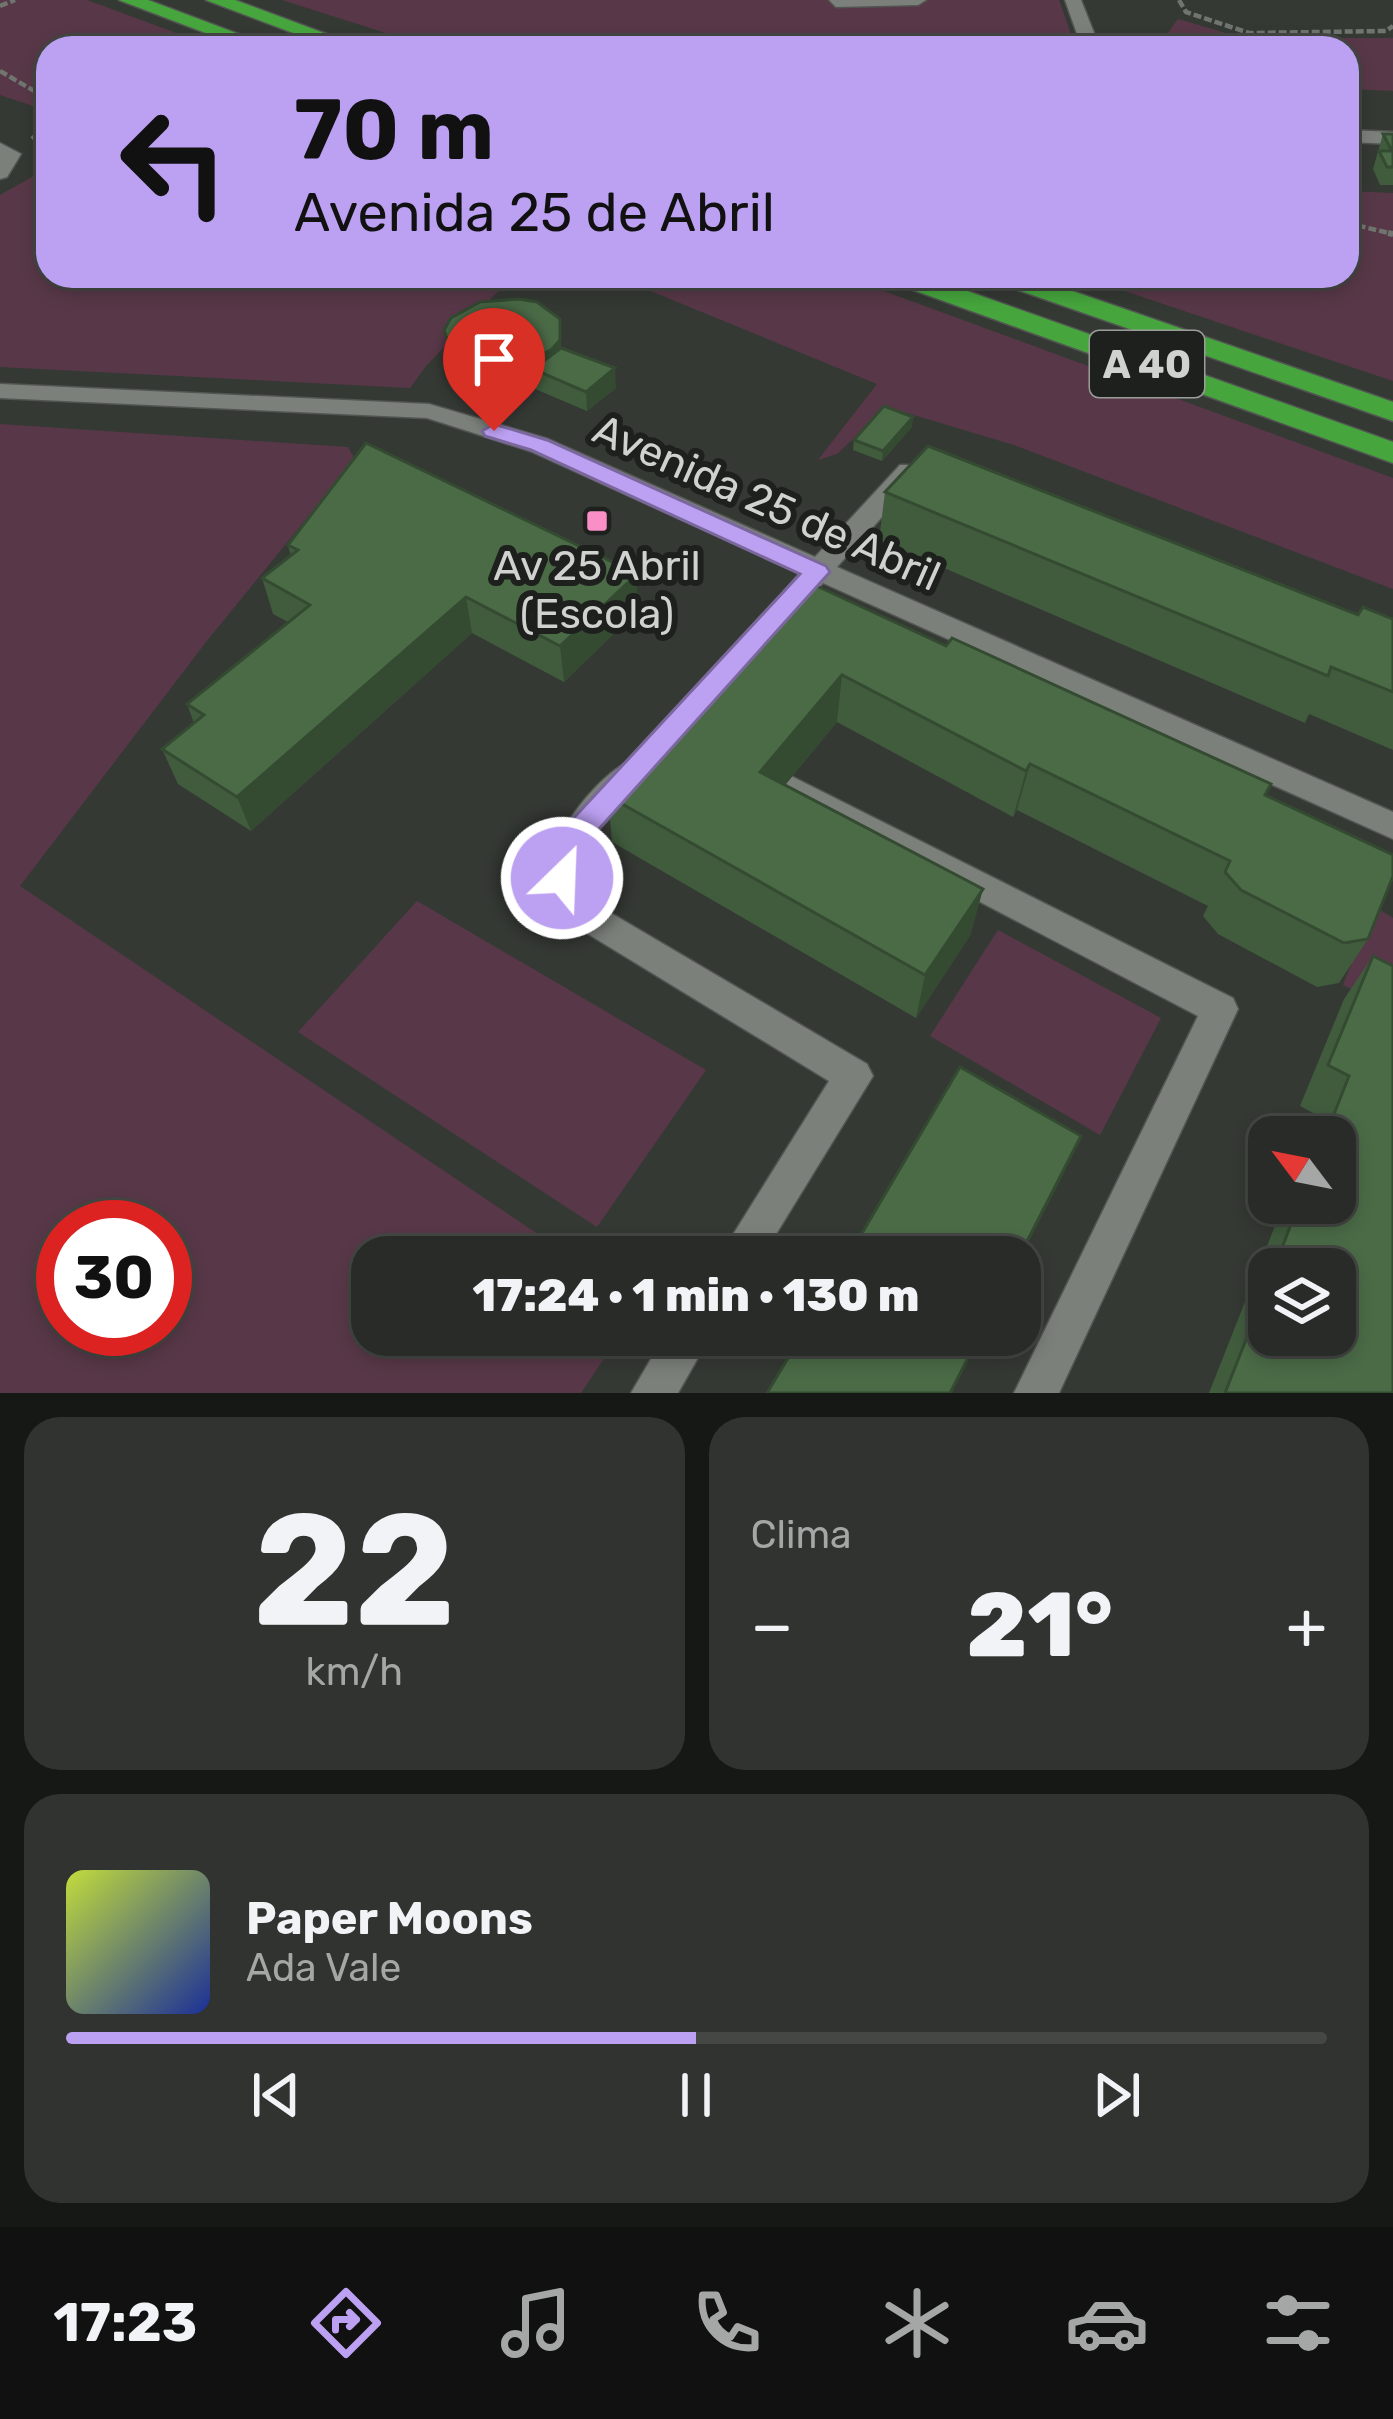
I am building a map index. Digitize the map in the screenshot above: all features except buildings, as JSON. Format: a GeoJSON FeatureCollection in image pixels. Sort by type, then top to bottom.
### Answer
{"type":"FeatureCollection","features":[{"type":"Feature","properties":{"kind":"highway"},"geometry":{"type":"LineString","coordinates":[[129,0],[231,36]]}},
{"type":"Feature","properties":{"kind":"highway"},"geometry":{"type":"LineString","coordinates":[[216,0],[319,36]]}},
{"type":"Feature","properties":{"kind":"highway","name":"A 40"},"geometry":{"type":"LineString","coordinates":[[933,288],[1393,453]]}},
{"type":"Feature","properties":{"kind":"highway","name":"A 40"},"geometry":{"type":"LineString","coordinates":[[1038,288],[1393,412]]}},
{"type":"Feature","properties":{"kind":"street"},"geometry":{"type":"LineString","coordinates":[[836,2],[918,0]]}},
{"type":"Feature","properties":{"kind":"street"},"geometry":{"type":"LineString","coordinates":[[1073,0],[1086,36]]}},
{"type":"Feature","properties":{"kind":"street"},"geometry":{"type":"LineString","coordinates":[[1359,137],[1393,138]]}},
{"type":"Feature","properties":{"kind":"street"},"geometry":{"type":"LineString","coordinates":[[0,148],[11,154],[0,173]]}},
{"type":"Feature","properties":{"kind":"street","name":"Avenida 25 de Abril"},"geometry":{"type":"LineString","coordinates":[[0,391],[429,411],[539,445],[1393,826]]}},
{"type":"Feature","properties":{"kind":"street"},"geometry":{"type":"LineString","coordinates":[[754,641],[929,450]]}},
{"type":"Feature","properties":{"kind":"street"},"geometry":{"type":"LineString","coordinates":[[658,746],[579,831],[566,854],[562,878],[570,899],[587,916],[854,1076],[752,1236]]}},
{"type":"Feature","properties":{"kind":"street"},"geometry":{"type":"LineString","coordinates":[[789,787],[1220,1009],[1036,1393]]}},
{"type":"Feature","properties":{"kind":"street"},"geometry":{"type":"LineString","coordinates":[[653,1393],[677,1356]]}},
{"type":"Feature","properties":{"kind":"path"},"geometry":{"type":"LineString","coordinates":[[0,6],[15,0]]}},
{"type":"Feature","properties":{"kind":"path"},"geometry":{"type":"LineString","coordinates":[[1179,0],[1186,12],[1249,33],[1385,32],[1393,26]]}},
{"type":"Feature","properties":{"kind":"path"},"geometry":{"type":"LineString","coordinates":[[0,71],[36,92]]}},
{"type":"Feature","properties":{"kind":"path"},"geometry":{"type":"LineString","coordinates":[[1359,227],[1393,234]]}},
{"type":"Feature","properties":{"kind":"shaded area"},"geometry":{"type":"Polygon","coordinates":[[[0,0],[87,0],[184,36],[36,36],[36,107],[0,95],[0,0]]]}},
{"type":"Feature","properties":{"kind":"shaded area"},"geometry":{"type":"Polygon","coordinates":[[[282,0],[1059,0],[1072,36],[395,36],[282,0]]]}},
{"type":"Feature","properties":{"kind":"shaded area"},"geometry":{"type":"Polygon","coordinates":[[[1178,19],[1236,36],[1169,36],[1178,19]]]}},
{"type":"Feature","properties":{"kind":"shaded area"},"geometry":{"type":"Polygon","coordinates":[[[1359,38],[1393,38],[1393,91],[1359,90],[1359,38]]]}},
{"type":"Feature","properties":{"kind":"shaded area"},"geometry":{"type":"Polygon","coordinates":[[[36,175],[36,288],[501,288],[410,388],[0,367],[0,195],[36,175]]]}},
{"type":"Feature","properties":{"kind":"shaded area"},"geometry":{"type":"Polygon","coordinates":[[[1359,192],[1393,193],[1393,381],[1116,288],[1359,288],[1359,192]]]}},
{"type":"Feature","properties":{"kind":"shaded area"},"geometry":{"type":"Polygon","coordinates":[[[643,288],[876,288],[1393,478],[1393,589],[1014,445],[887,407],[837,454],[818,460],[877,384],[643,288]]]}},
{"type":"Feature","properties":{"kind":"shaded area"},"geometry":{"type":"Polygon","coordinates":[[[0,424],[348,447],[355,459],[206,642],[20,886],[541,1236],[351,1236],[351,1356],[606,1356],[581,1393],[0,1393],[0,424]]]}},
{"type":"Feature","properties":{"kind":"shaded area"},"geometry":{"type":"Polygon","coordinates":[[[417,901],[706,1070],[597,1227],[298,1032],[417,901]]]}},
{"type":"Feature","properties":{"kind":"shaded area"},"geometry":{"type":"Polygon","coordinates":[[[1374,906],[1393,918],[1393,1010],[1343,985],[1374,906]]]}},
{"type":"Feature","properties":{"kind":"shaded area"},"geometry":{"type":"Polygon","coordinates":[[[998,930],[1161,1018],[1100,1135],[930,1036],[998,930]]]}},
{"type":"Feature","properties":{"kind":"place","name":"Av 25 Abril (Escola)"},"geometry":{"type":"Point","coordinates":[597,521]}},
{"type":"Feature","properties":{"kind":"route"},"geometry":{"type":"LineString","coordinates":[[494,431],[539,445],[817,572],[579,831],[566,854],[562,878]]}}]}
